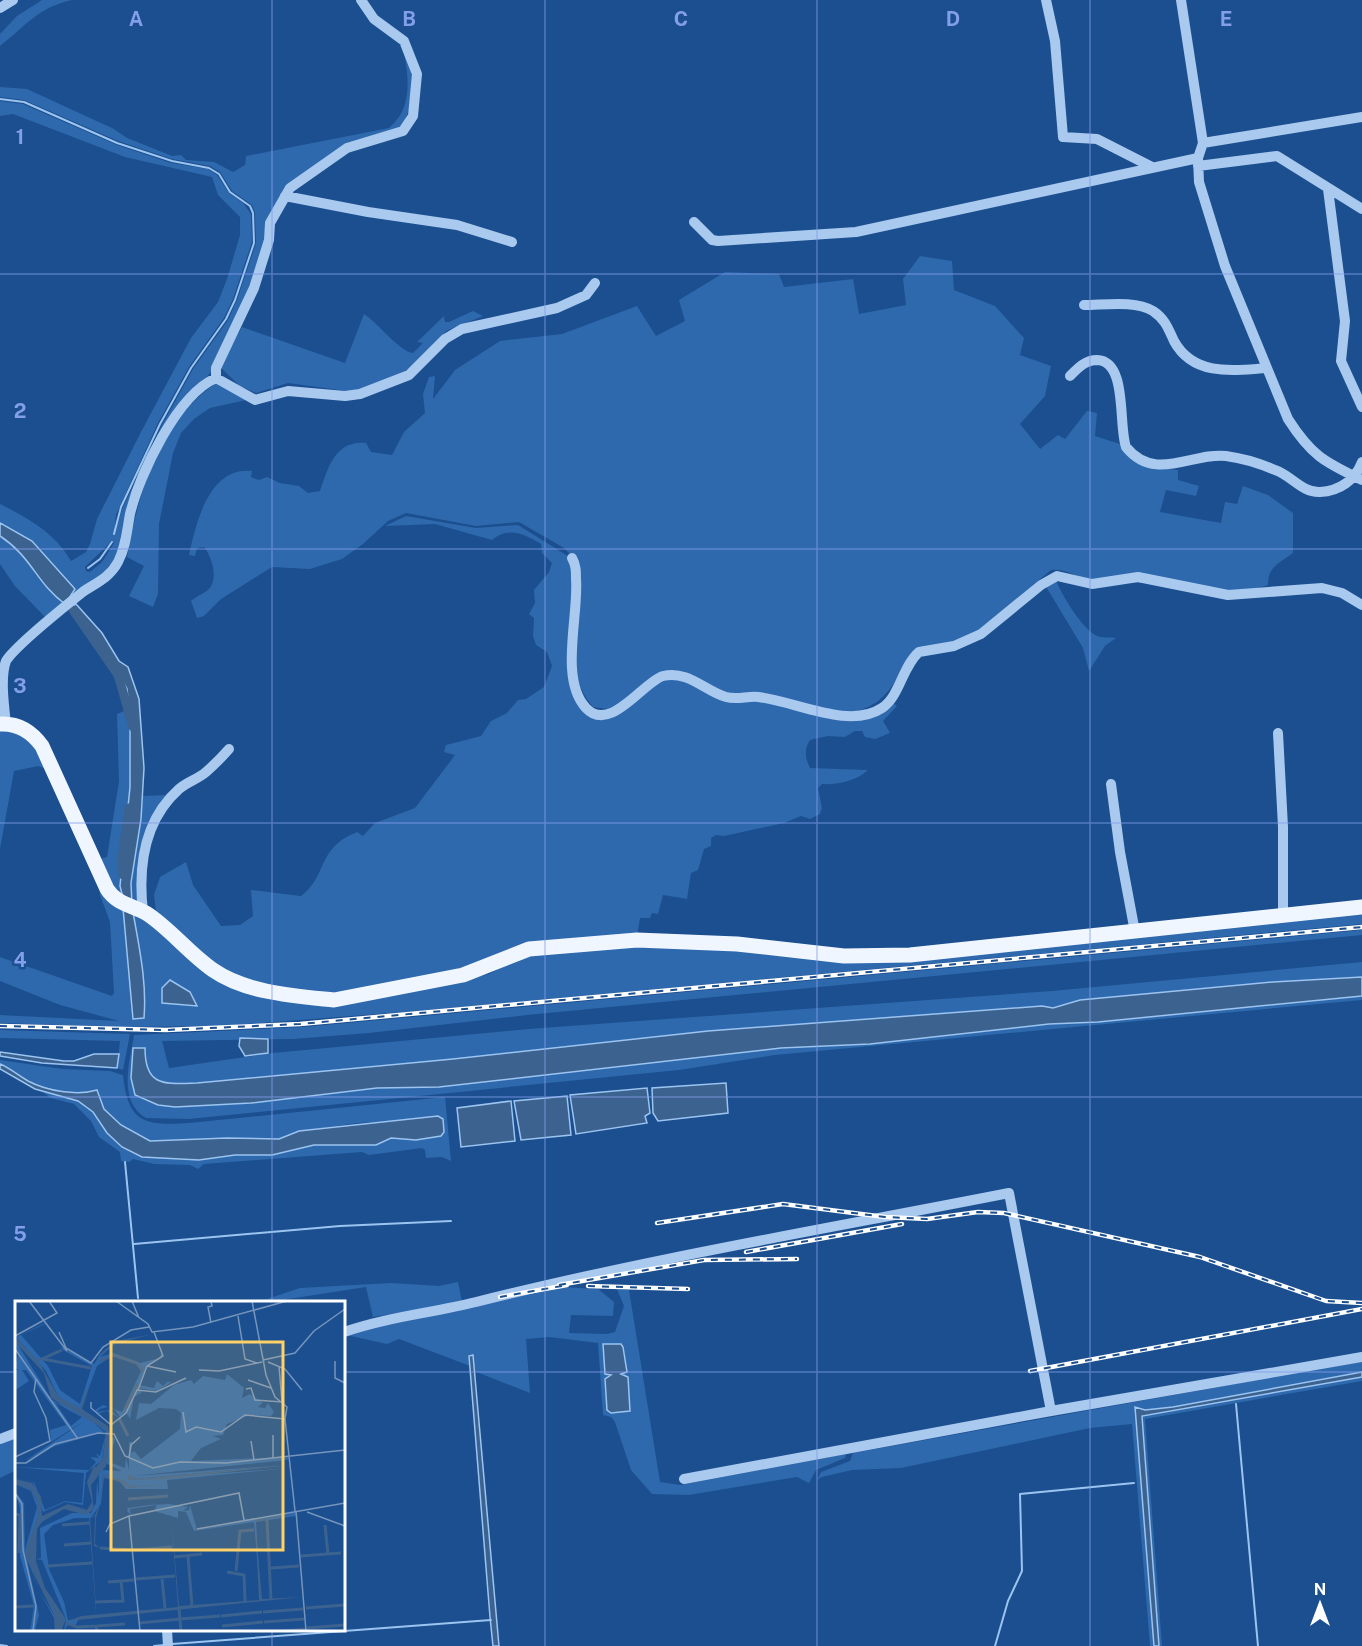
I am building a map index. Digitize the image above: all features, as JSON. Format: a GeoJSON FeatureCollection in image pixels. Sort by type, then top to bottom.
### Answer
{"type":"FeatureCollection","features":[{"type":"Feature","properties":{"kind":"main road"},"geometry":{"type":"LineString","coordinates":[[3,724],[29,732],[42,746],[107,889],[116,901],[132,908],[204,963],[228,978],[271,991],[334,1000],[463,975],[513,954],[551,946],[662,940],[737,944],[825,955],[876,957],[1362,907]]}},
{"type":"Feature","properties":{"kind":"street"},"geometry":{"type":"LineString","coordinates":[[0,8],[13,0]]}},
{"type":"Feature","properties":{"kind":"street"},"geometry":{"type":"LineString","coordinates":[[216,378],[216,368],[254,288],[269,240],[270,224],[293,184],[321,168],[347,148],[403,131],[413,116],[417,74],[409,52],[404,41],[374,19],[361,0]]}},
{"type":"Feature","properties":{"kind":"street"},"geometry":{"type":"LineString","coordinates":[[1046,0],[1055,41],[1063,137],[1097,139],[1152,167]]}},
{"type":"Feature","properties":{"kind":"street"},"geometry":{"type":"LineString","coordinates":[[1181,0],[1203,143],[1198,162],[1199,182],[1225,266],[1288,419],[1298,434],[1326,463],[1359,478]]}},
{"type":"Feature","properties":{"kind":"street"},"geometry":{"type":"LineString","coordinates":[[1203,143],[1362,117]]}},
{"type":"Feature","properties":{"kind":"street"},"geometry":{"type":"LineString","coordinates":[[694,222],[712,240],[717,241],[855,232],[1152,167],[1277,156],[1362,209]]}},
{"type":"Feature","properties":{"kind":"street"},"geometry":{"type":"LineString","coordinates":[[1328,189],[1345,321],[1341,361],[1362,407]]}},
{"type":"Feature","properties":{"kind":"street"},"geometry":{"type":"LineString","coordinates":[[285,196],[368,212],[457,225],[512,242]]}},
{"type":"Feature","properties":{"kind":"street"},"geometry":{"type":"LineString","coordinates":[[216,378],[255,400],[288,391],[345,396],[360,394],[415,371],[439,344],[462,328],[557,308],[586,295],[595,284]]}},
{"type":"Feature","properties":{"kind":"street"},"geometry":{"type":"LineString","coordinates":[[1084,304],[1130,304],[1151,310],[1167,322],[1175,342],[1186,357],[1205,368],[1228,371],[1266,368]]}},
{"type":"Feature","properties":{"kind":"street"},"geometry":{"type":"LineString","coordinates":[[1070,376],[1087,361],[1103,361],[1110,364],[1118,380],[1126,447],[1142,460],[1180,464],[1226,456],[1275,470],[1305,489],[1320,492],[1359,478]]}},
{"type":"Feature","properties":{"kind":"street"},"geometry":{"type":"LineString","coordinates":[[3,724],[3,658],[108,576],[117,564],[123,549],[138,491],[148,466],[184,406],[198,389],[216,378]]}},
{"type":"Feature","properties":{"kind":"street"},"geometry":{"type":"LineString","coordinates":[[1359,478],[1362,462]]}},
{"type":"Feature","properties":{"kind":"street"},"geometry":{"type":"LineString","coordinates":[[572,558],[576,568],[577,603],[571,664],[583,704],[588,711],[598,714],[621,709],[651,682],[660,677],[676,675],[730,698],[764,698],[844,718],[874,712],[889,701],[908,666],[919,652],[954,646],[981,634],[1041,585],[1057,576],[1092,584],[1138,577],[1228,596],[1322,588],[1342,593],[1362,605]]}},
{"type":"Feature","properties":{"kind":"street"},"geometry":{"type":"LineString","coordinates":[[1278,733],[1283,827],[1283,916]]}},
{"type":"Feature","properties":{"kind":"street"},"geometry":{"type":"LineString","coordinates":[[132,908],[141,876],[142,854],[158,816],[181,788],[205,772],[229,749]]}},
{"type":"Feature","properties":{"kind":"street"},"geometry":{"type":"LineString","coordinates":[[1112,784],[1120,852],[1135,932]]}},
{"type":"Feature","properties":{"kind":"street"},"geometry":{"type":"LineString","coordinates":[[345,1332],[380,1321],[470,1304],[626,1265],[1009,1193],[1051,1411]]}},
{"type":"Feature","properties":{"kind":"street"},"geometry":{"type":"LineString","coordinates":[[684,1479],[1051,1411],[1362,1357]]}},
{"type":"Feature","properties":{"kind":"street"},"geometry":{"type":"LineString","coordinates":[[0,1439],[15,1433]]}},
{"type":"Feature","properties":{"kind":"street"},"geometry":{"type":"LineString","coordinates":[[167,1631],[168,1646]]}},
{"type":"Feature","properties":{"kind":"shaded area"},"geometry":{"type":"Polygon","coordinates":[[[42,0],[72,0],[60,3],[33,18],[0,46],[0,34],[17,16],[42,0]]]}},
{"type":"Feature","properties":{"kind":"shaded area"},"geometry":{"type":"Polygon","coordinates":[[[402,43],[410,65],[413,86],[410,107],[401,129],[369,139],[292,183],[267,239],[251,287],[214,368],[166,429],[123,541],[106,575],[71,595],[75,589],[32,541],[0,523],[0,504],[49,534],[71,561],[86,552],[97,519],[141,432],[191,338],[218,302],[240,235],[240,217],[218,195],[212,177],[125,157],[13,114],[0,116],[0,101],[23,104],[117,145],[171,163],[208,169],[217,175],[229,193],[243,203],[251,214],[252,242],[233,299],[224,318],[189,367],[158,423],[116,515],[114,535],[123,507],[162,425],[193,369],[228,320],[237,300],[256,243],[255,213],[252,205],[232,191],[220,172],[210,166],[172,159],[118,141],[24,100],[0,97],[0,87],[27,89],[114,129],[127,138],[172,156],[181,155],[186,160],[214,162],[233,172],[245,165],[246,156],[389,128],[403,110],[406,99],[407,77],[402,43]],[[112,541],[85,567],[86,571],[90,572],[102,562],[114,543],[112,541]]]}},
{"type":"Feature","properties":{"kind":"shaded area"},"geometry":{"type":"Polygon","coordinates":[[[920,256],[952,261],[954,290],[995,306],[1024,338],[1020,355],[1051,366],[1045,396],[1020,424],[1040,449],[1058,435],[1065,439],[1087,411],[1097,413],[1095,436],[1120,444],[1151,467],[1178,470],[1178,480],[1199,486],[1196,496],[1166,490],[1160,512],[1221,523],[1225,502],[1237,504],[1243,486],[1268,495],[1293,513],[1293,553],[1272,570],[1268,585],[1245,590],[1224,590],[1169,584],[1091,580],[1061,570],[1051,570],[973,635],[951,643],[919,648],[883,697],[874,704],[849,713],[731,696],[677,672],[608,709],[593,707],[584,694],[576,670],[580,596],[577,561],[564,548],[519,522],[476,526],[406,513],[388,521],[363,544],[342,559],[310,569],[272,567],[221,599],[204,616],[197,618],[191,601],[208,590],[214,574],[210,556],[204,547],[197,548],[195,556],[189,555],[207,499],[225,478],[237,472],[252,471],[251,477],[259,480],[267,477],[280,483],[299,486],[308,493],[320,491],[334,457],[347,446],[366,443],[371,452],[392,455],[404,432],[425,413],[423,394],[429,377],[435,376],[433,399],[455,370],[500,341],[562,334],[637,306],[656,336],[685,321],[679,300],[725,272],[779,274],[784,287],[853,279],[859,314],[906,305],[903,279],[920,256]]]}},
{"type":"Feature","properties":{"kind":"shaded area"},"geometry":{"type":"Polygon","coordinates":[[[473,311],[483,316],[446,331],[412,368],[354,392],[288,383],[256,393],[240,386],[220,367],[242,327],[345,363],[364,314],[395,343],[413,353],[423,343],[417,342],[444,316],[445,322],[449,322],[473,311]]]}},
{"type":"Feature","properties":{"kind":"shaded area"},"geometry":{"type":"Polygon","coordinates":[[[219,381],[246,400],[210,408],[194,419],[181,433],[173,453],[159,524],[158,594],[153,607],[129,596],[144,566],[127,557],[138,507],[155,459],[167,436],[199,397],[219,381]]]}},
{"type":"Feature","properties":{"kind":"shaded area"},"geometry":{"type":"Polygon","coordinates":[[[406,516],[476,528],[518,525],[571,558],[578,695],[598,715],[668,676],[711,692],[755,698],[844,719],[890,701],[897,706],[883,721],[890,733],[875,739],[865,737],[862,731],[855,731],[845,737],[828,736],[810,740],[806,754],[810,768],[868,770],[846,782],[822,784],[818,788],[822,808],[820,814],[810,819],[801,816],[784,823],[724,836],[716,835],[711,838],[711,846],[704,849],[698,870],[691,873],[687,899],[663,895],[658,914],[652,913],[650,918],[640,918],[637,936],[611,938],[320,998],[222,973],[157,919],[154,895],[160,877],[186,862],[193,885],[221,926],[240,925],[253,916],[251,890],[301,896],[315,880],[328,854],[344,839],[357,832],[363,836],[375,823],[415,808],[455,755],[444,752],[446,745],[481,736],[491,721],[507,713],[518,700],[526,699],[544,687],[552,666],[547,652],[536,645],[533,636],[534,618],[529,614],[535,603],[534,590],[549,572],[552,563],[542,553],[541,544],[529,537],[510,532],[492,540],[435,524],[385,526],[406,516]]]}},
{"type":"Feature","properties":{"kind":"shaded area"},"geometry":{"type":"Polygon","coordinates":[[[0,523],[32,541],[75,589],[65,604],[55,596],[20,553],[0,536],[0,523]]]}},
{"type":"Feature","properties":{"kind":"shaded area"},"geometry":{"type":"Polygon","coordinates":[[[0,536],[20,552],[48,588],[65,604],[45,617],[15,586],[0,564],[0,536]]]}},
{"type":"Feature","properties":{"kind":"shaded area"},"geometry":{"type":"Polygon","coordinates":[[[1056,580],[1067,602],[1085,627],[1097,636],[1116,638],[1105,646],[1089,671],[1083,648],[1045,585],[1056,580]]]}},
{"type":"Feature","properties":{"kind":"shaded area"},"geometry":{"type":"Polygon","coordinates":[[[76,604],[102,633],[119,661],[128,667],[139,699],[144,768],[141,819],[131,883],[132,905],[122,894],[120,886],[130,787],[130,721],[127,689],[113,663],[70,608],[76,604]]]}},
{"type":"Feature","properties":{"kind":"shaded area"},"geometry":{"type":"Polygon","coordinates":[[[129,709],[130,787],[121,899],[99,859],[107,857],[119,781],[117,714],[129,709]]]}},
{"type":"Feature","properties":{"kind":"shaded area"},"geometry":{"type":"Polygon","coordinates":[[[0,727],[30,735],[52,771],[38,766],[14,771],[0,849],[0,727]]]}},
{"type":"Feature","properties":{"kind":"shaded area"},"geometry":{"type":"Polygon","coordinates":[[[168,795],[153,818],[139,899],[132,905],[131,883],[143,796],[168,795]]]}},
{"type":"Feature","properties":{"kind":"shaded area"},"geometry":{"type":"Polygon","coordinates":[[[99,880],[123,908],[133,1019],[144,1018],[145,1005],[142,965],[133,912],[142,916],[204,970],[318,1003],[463,980],[489,974],[522,957],[622,944],[739,948],[804,957],[1362,913],[1362,924],[429,1010],[222,1026],[116,1027],[0,1023],[0,1015],[119,1021],[60,1005],[0,981],[0,957],[112,996],[114,993],[110,922],[100,895],[99,880]]]}},
{"type":"Feature","properties":{"kind":"shaded area"},"geometry":{"type":"Polygon","coordinates":[[[123,908],[133,912],[143,978],[144,1018],[133,1019],[123,908]]]}},
{"type":"Feature","properties":{"kind":"shaded area"},"geometry":{"type":"Polygon","coordinates":[[[1362,930],[1362,935],[527,1015],[369,1033],[293,1039],[162,1041],[169,1068],[273,1053],[528,1029],[1052,991],[1362,962],[1362,977],[1273,982],[1080,1000],[1053,1008],[1041,1006],[708,1031],[453,1059],[197,1083],[169,1084],[156,1080],[151,1074],[146,1055],[133,1048],[133,1089],[142,1099],[158,1105],[175,1107],[251,1103],[377,1088],[439,1087],[756,1050],[870,1044],[1049,1024],[1098,1022],[1362,996],[1362,1000],[775,1055],[679,1070],[189,1119],[146,1118],[131,1102],[128,1091],[128,1068],[134,1035],[303,1027],[1362,930]]]}},
{"type":"Feature","properties":{"kind":"shaded area"},"geometry":{"type":"Polygon","coordinates":[[[1362,977],[1362,996],[1098,1022],[1049,1024],[870,1044],[781,1048],[439,1087],[377,1088],[251,1103],[175,1107],[158,1105],[135,1095],[131,1078],[133,1048],[145,1048],[148,1070],[159,1080],[166,1083],[197,1083],[453,1059],[708,1031],[1042,1006],[1053,1008],[1080,1000],[1273,982],[1362,977]]]}},
{"type":"Feature","properties":{"kind":"shaded area"},"geometry":{"type":"Polygon","coordinates":[[[170,980],[190,992],[197,1006],[162,1003],[162,988],[170,980]]]}},
{"type":"Feature","properties":{"kind":"shaded area"},"geometry":{"type":"Polygon","coordinates":[[[0,1030],[130,1034],[123,1070],[117,1068],[120,1041],[0,1038],[0,1030]]]}},
{"type":"Feature","properties":{"kind":"shaded area"},"geometry":{"type":"Polygon","coordinates":[[[240,1038],[268,1039],[268,1053],[245,1056],[239,1046],[240,1038]]]}},
{"type":"Feature","properties":{"kind":"shaded area"},"geometry":{"type":"Polygon","coordinates":[[[0,1052],[64,1061],[74,1061],[94,1054],[119,1054],[117,1068],[42,1063],[0,1056],[0,1052]]]}},
{"type":"Feature","properties":{"kind":"shaded area"},"geometry":{"type":"Polygon","coordinates":[[[0,1060],[63,1069],[110,1071],[123,1075],[125,1091],[134,1112],[141,1118],[160,1124],[445,1097],[451,1161],[442,1157],[426,1158],[425,1150],[422,1148],[369,1155],[362,1152],[204,1164],[198,1169],[190,1165],[154,1164],[133,1159],[129,1162],[121,1161],[120,1152],[99,1137],[91,1121],[74,1104],[51,1098],[41,1091],[78,1101],[93,1112],[107,1133],[122,1147],[142,1157],[199,1160],[235,1155],[272,1155],[314,1145],[376,1145],[391,1138],[416,1140],[441,1136],[423,1119],[358,1123],[299,1131],[279,1139],[227,1138],[150,1141],[121,1125],[104,1109],[99,1092],[64,1092],[37,1086],[0,1064],[0,1060]]]}},
{"type":"Feature","properties":{"kind":"shaded area"},"geometry":{"type":"Polygon","coordinates":[[[0,1064],[28,1081],[62,1092],[80,1093],[97,1090],[104,1109],[121,1125],[150,1141],[227,1138],[279,1139],[299,1131],[438,1116],[443,1119],[444,1132],[441,1136],[416,1140],[391,1138],[376,1145],[314,1145],[272,1155],[235,1155],[199,1160],[142,1157],[122,1147],[107,1133],[93,1112],[78,1101],[35,1089],[0,1069],[0,1064]]]}},
{"type":"Feature","properties":{"kind":"shaded area"},"geometry":{"type":"Polygon","coordinates":[[[726,1083],[728,1113],[658,1121],[653,1113],[652,1088],[726,1083]]]}},
{"type":"Feature","properties":{"kind":"shaded area"},"geometry":{"type":"Polygon","coordinates":[[[647,1088],[650,1113],[645,1116],[647,1123],[576,1134],[570,1095],[647,1088]]]}},
{"type":"Feature","properties":{"kind":"shaded area"},"geometry":{"type":"Polygon","coordinates":[[[567,1096],[571,1135],[521,1140],[514,1101],[567,1096]]]}},
{"type":"Feature","properties":{"kind":"shaded area"},"geometry":{"type":"Polygon","coordinates":[[[511,1101],[515,1141],[461,1147],[457,1108],[511,1101]]]}},
{"type":"Feature","properties":{"kind":"shaded area"},"geometry":{"type":"Polygon","coordinates":[[[458,1282],[462,1302],[373,1317],[366,1287],[275,1301],[229,1301],[267,1299],[300,1288],[391,1283],[439,1286],[458,1282]]]}},
{"type":"Feature","properties":{"kind":"shaded area"},"geometry":{"type":"Polygon","coordinates":[[[560,1287],[598,1289],[614,1302],[613,1316],[571,1315],[569,1333],[607,1334],[615,1332],[624,1306],[617,1289],[629,1290],[660,1482],[680,1485],[846,1454],[845,1458],[816,1470],[809,1483],[797,1477],[689,1495],[652,1494],[631,1470],[615,1422],[611,1417],[603,1415],[598,1343],[549,1337],[526,1339],[530,1393],[474,1371],[472,1355],[469,1356],[470,1366],[399,1339],[387,1344],[346,1335],[381,1324],[560,1287]],[[604,1344],[605,1374],[611,1375],[605,1379],[608,1412],[621,1374],[627,1372],[604,1344]]]}},
{"type":"Feature","properties":{"kind":"shaded area"},"geometry":{"type":"Polygon","coordinates":[[[603,1344],[621,1344],[623,1347],[627,1372],[621,1374],[628,1377],[630,1411],[611,1413],[607,1410],[605,1379],[611,1375],[605,1374],[603,1344]]]}},
{"type":"Feature","properties":{"kind":"shaded area"},"geometry":{"type":"Polygon","coordinates":[[[473,1355],[499,1646],[493,1646],[490,1617],[469,1356],[473,1355]]]}},
{"type":"Feature","properties":{"kind":"shaded area"},"geometry":{"type":"Polygon","coordinates":[[[1362,1361],[1362,1372],[1173,1407],[1145,1410],[1135,1407],[1154,1646],[1150,1646],[1132,1424],[1090,1428],[901,1468],[852,1470],[817,1480],[821,1472],[850,1461],[853,1453],[1362,1361]]]}},
{"type":"Feature","properties":{"kind":"shaded area"},"geometry":{"type":"Polygon","coordinates":[[[1362,1372],[1362,1377],[1142,1416],[1159,1646],[1154,1646],[1135,1407],[1145,1410],[1173,1407],[1362,1372]]]}},
{"type":"Feature","properties":{"kind":"shaded area"},"geometry":{"type":"Polygon","coordinates":[[[1362,1377],[1362,1381],[1145,1419],[1162,1646],[1159,1646],[1142,1416],[1362,1377]]]}},
{"type":"Feature","properties":{"kind":"shaded area"},"geometry":{"type":"Polygon","coordinates":[[[15,1436],[15,1470],[0,1478],[0,1443],[15,1436]]]}},
{"type":"Feature","properties":{"kind":"waterway"},"geometry":{"type":"LineString","coordinates":[[0,99],[24,102],[117,143],[172,161],[209,168],[219,174],[230,192],[250,206],[253,213],[254,243],[235,300],[226,319],[191,368],[160,424],[121,507],[114,534]]}},
{"type":"Feature","properties":{"kind":"waterway"},"geometry":{"type":"LineString","coordinates":[[88,568],[100,559],[112,542]]}},
{"type":"Feature","properties":{"kind":"waterway"},"geometry":{"type":"LineString","coordinates":[[73,610],[118,675],[133,727]]}},
{"type":"Feature","properties":{"kind":"waterway"},"geometry":{"type":"LineString","coordinates":[[123,875],[122,859],[129,808]]}},
{"type":"Feature","properties":{"kind":"waterway"},"geometry":{"type":"LineString","coordinates":[[125,1162],[138,1298]]}},
{"type":"Feature","properties":{"kind":"waterway"},"geometry":{"type":"LineString","coordinates":[[134,1244],[340,1226],[451,1221]]}},
{"type":"Feature","properties":{"kind":"waterway"},"geometry":{"type":"LineString","coordinates":[[1236,1404],[1258,1646]]}},
{"type":"Feature","properties":{"kind":"waterway"},"geometry":{"type":"LineString","coordinates":[[995,1646],[1008,1601],[1022,1571],[1020,1494],[1134,1483]]}},
{"type":"Feature","properties":{"kind":"waterway"},"geometry":{"type":"LineString","coordinates":[[345,1631],[491,1620]]}},
{"type":"Feature","properties":{"kind":"waterway"},"geometry":{"type":"LineString","coordinates":[[172,1644],[345,1631]]}},
{"type":"Feature","properties":{"kind":"waterway"},"geometry":{"type":"LineString","coordinates":[[0,1645],[7,1646]]}},
{"type":"Feature","properties":{"kind":"waterway"},"geometry":{"type":"LineString","coordinates":[[154,1646],[164,1645]]}},
{"type":"Feature","properties":{"kind":"railway"},"geometry":{"type":"LineString","coordinates":[[0,1026],[166,1030],[300,1024],[1362,927]]}},
{"type":"Feature","properties":{"kind":"railway"},"geometry":{"type":"LineString","coordinates":[[657,1223],[783,1204],[885,1217],[927,1219],[978,1212],[1004,1213],[1200,1257],[1326,1301],[1362,1303]]}},
{"type":"Feature","properties":{"kind":"railway"},"geometry":{"type":"LineString","coordinates":[[746,1252],[902,1224]]}},
{"type":"Feature","properties":{"kind":"railway"},"geometry":{"type":"LineString","coordinates":[[559,1285],[704,1260],[797,1259]]}},
{"type":"Feature","properties":{"kind":"railway"},"geometry":{"type":"LineString","coordinates":[[500,1297],[567,1285]]}},
{"type":"Feature","properties":{"kind":"railway"},"geometry":{"type":"LineString","coordinates":[[588,1286],[688,1289]]}},
{"type":"Feature","properties":{"kind":"railway"},"geometry":{"type":"LineString","coordinates":[[1030,1371],[1362,1309]]}}]}
